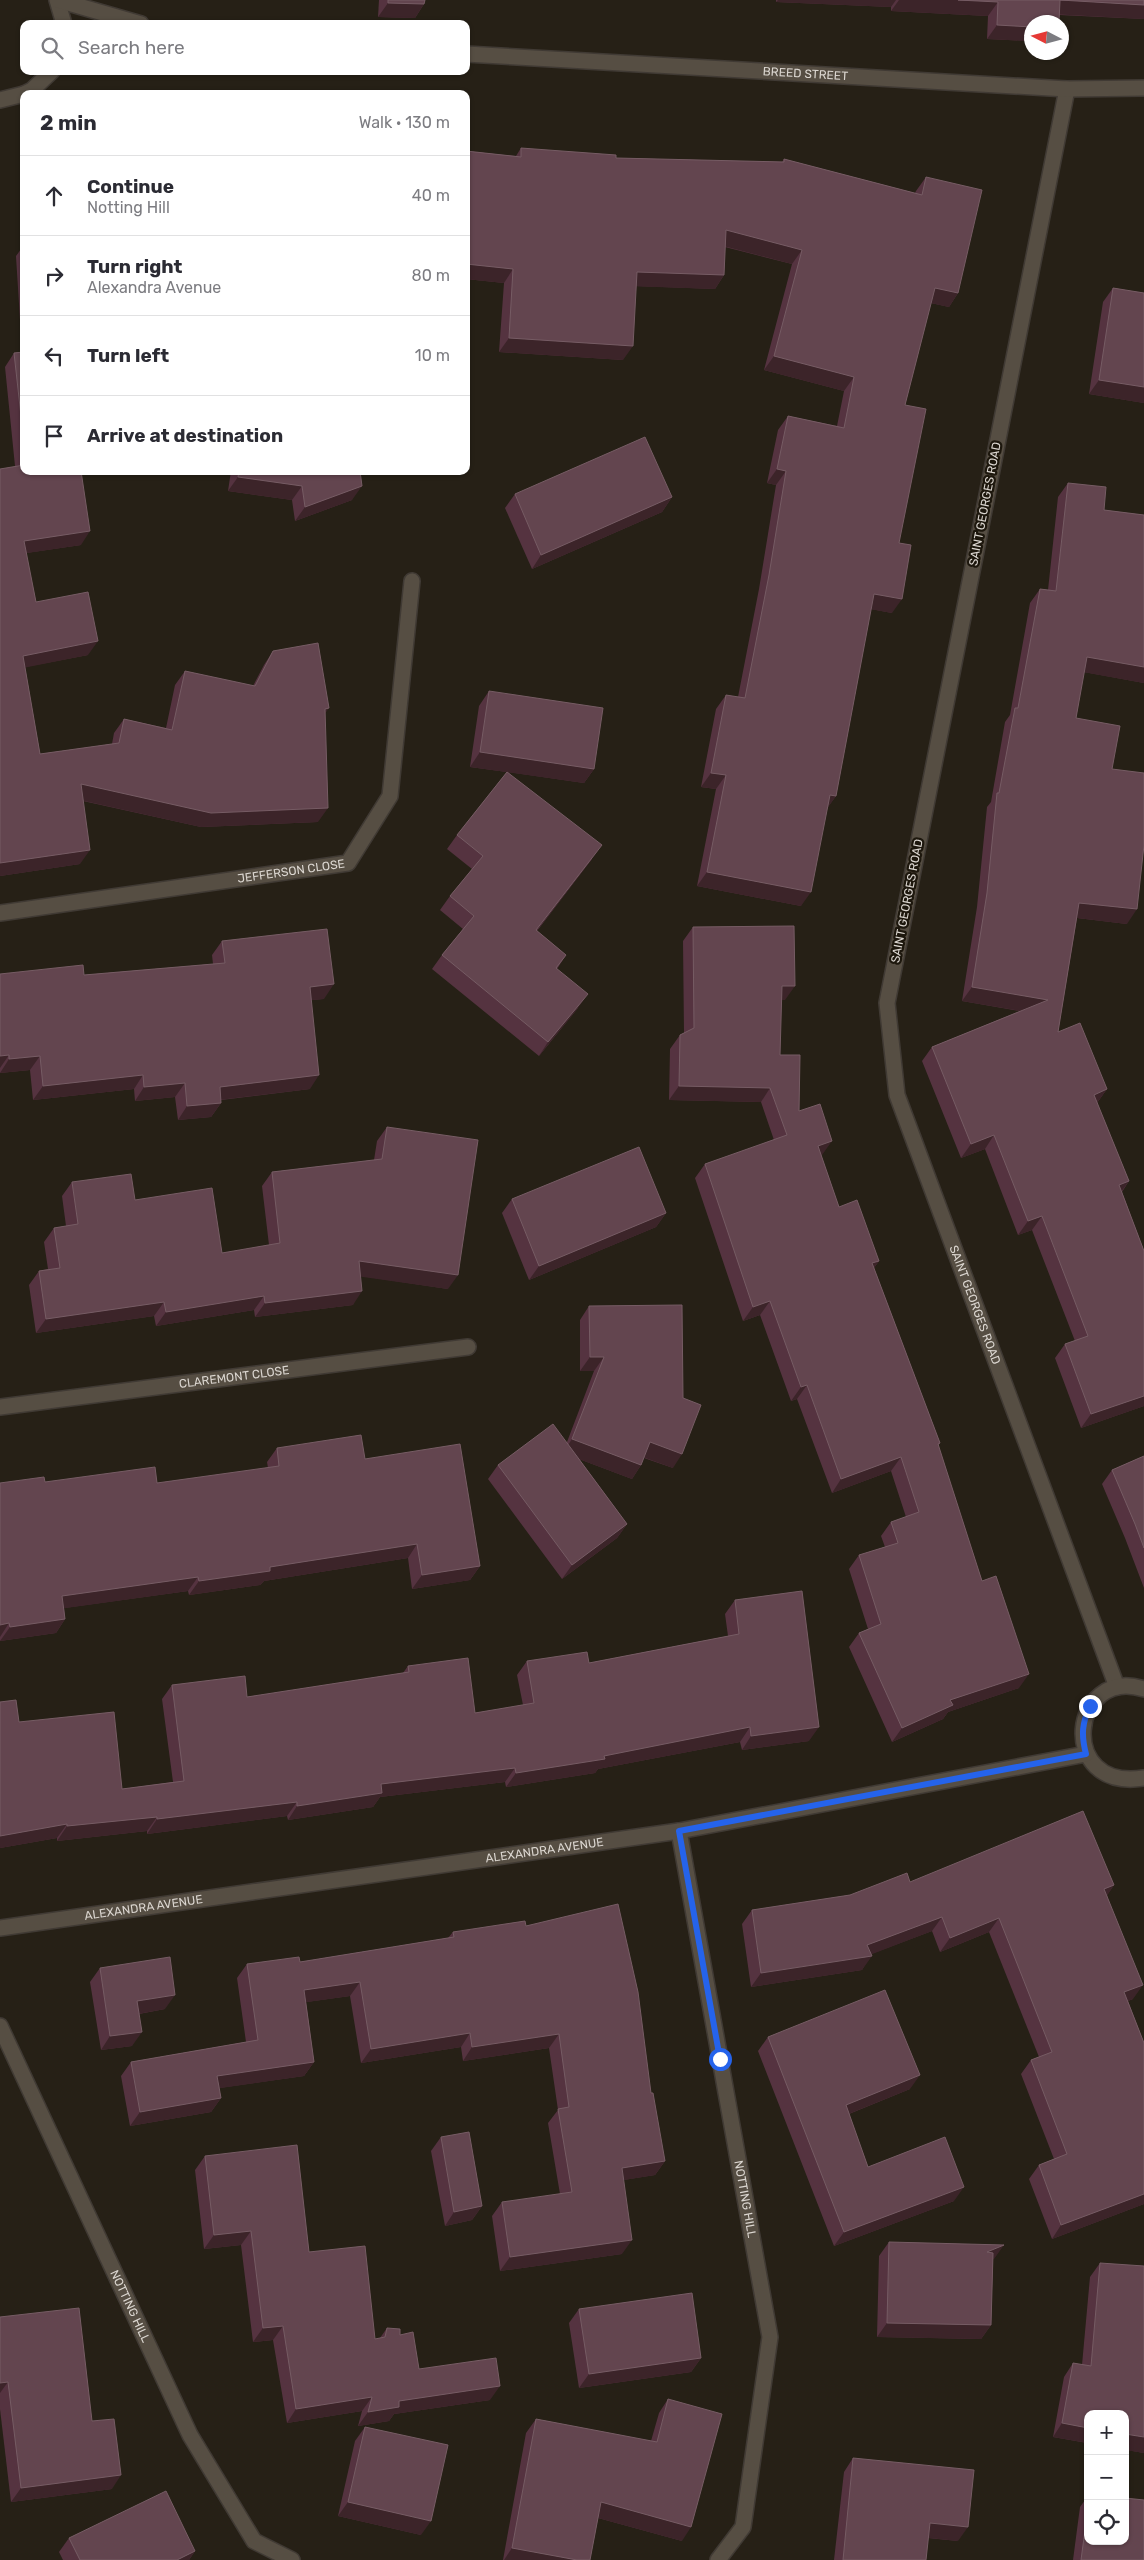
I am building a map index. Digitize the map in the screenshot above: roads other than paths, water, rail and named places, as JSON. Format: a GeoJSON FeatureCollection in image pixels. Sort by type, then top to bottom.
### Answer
{"type":"FeatureCollection","features":[{"type":"Feature","properties":{"kind":"street"},"geometry":{"type":"LineString","coordinates":[[58,0],[63,20]]}},
{"type":"Feature","properties":{"kind":"street"},"geometry":{"type":"LineString","coordinates":[[58,0],[127,20]]}},
{"type":"Feature","properties":{"kind":"street","name":"BREED STREET"},"geometry":{"type":"LineString","coordinates":[[470,54],[1067,88],[1144,88]]}},
{"type":"Feature","properties":{"kind":"street"},"geometry":{"type":"LineString","coordinates":[[32,90],[48,75]]}},
{"type":"Feature","properties":{"kind":"street","name":"SAINT GEORGES ROAD"},"geometry":{"type":"LineString","coordinates":[[1067,88],[887,1002],[897,1095],[1117,1687]]}},
{"type":"Feature","properties":{"kind":"street"},"geometry":{"type":"LineString","coordinates":[[0,100],[20,95]]}},
{"type":"Feature","properties":{"kind":"street","name":"JEFFERSON CLOSE"},"geometry":{"type":"LineString","coordinates":[[0,913],[348,863],[390,796],[412,581]]}},
{"type":"Feature","properties":{"kind":"street","name":"CLAREMONT CLOSE"},"geometry":{"type":"LineString","coordinates":[[0,1407],[468,1347]]}},
{"type":"Feature","properties":{"kind":"street"},"geometry":{"type":"LineString","coordinates":[[1144,1689],[1134,1686],[1117,1687],[1102,1694],[1083,1721],[1082,1738],[1086,1754],[1096,1768],[1111,1777],[1128,1780],[1144,1778]]}},
{"type":"Feature","properties":{"kind":"street","name":"ALEXANDRA AVENUE"},"geometry":{"type":"LineString","coordinates":[[0,1928],[679,1831],[1086,1754]]}},
{"type":"Feature","properties":{"kind":"street","name":"NOTTING HILL"},"geometry":{"type":"LineString","coordinates":[[679,1831],[770,2337],[742,2527],[718,2560]]}},
{"type":"Feature","properties":{"kind":"street","name":"NOTTING HILL"},"geometry":{"type":"LineString","coordinates":[[0,2026],[190,2435],[254,2541],[292,2560]]}}]}
